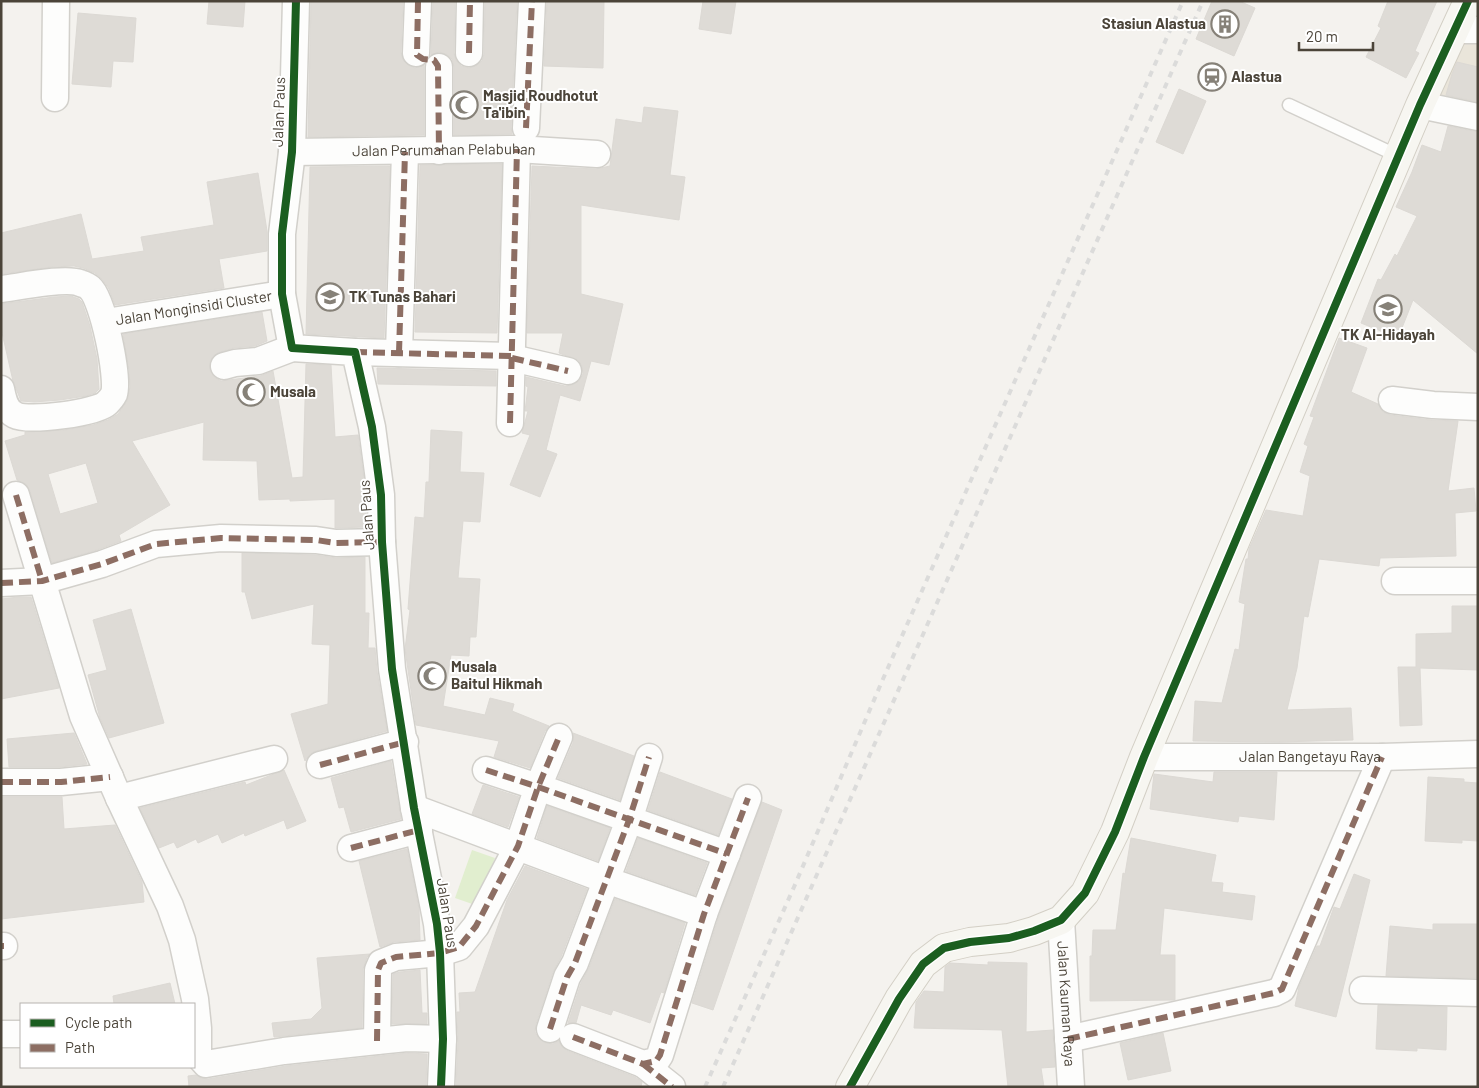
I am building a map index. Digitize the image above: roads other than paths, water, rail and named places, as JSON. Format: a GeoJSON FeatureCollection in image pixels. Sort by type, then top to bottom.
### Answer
{"type":"FeatureCollection","features":[{"type":"Feature","properties":{"kind":"street"},"geometry":{"type":"LineString","coordinates":[[55,98],[56,1]]}},
{"type":"Feature","properties":{"kind":"street","name":"Jalan Paus"},"geometry":{"type":"LineString","coordinates":[[292,348],[282,294],[282,234],[292,152],[296,1]]}},
{"type":"Feature","properties":{"kind":"street"},"geometry":{"type":"LineString","coordinates":[[416,53],[418,1]]}},
{"type":"Feature","properties":{"kind":"street"},"geometry":{"type":"LineString","coordinates":[[469,52],[470,1]]}},
{"type":"Feature","properties":{"kind":"street"},"geometry":{"type":"LineString","coordinates":[[510,423],[522,139],[532,1]]}},
{"type":"Feature","properties":{"kind":"street"},"geometry":{"type":"LineString","coordinates":[[850,1087],[898,999],[923,964],[944,948],[970,942],[1009,938],[1034,931],[1061,920],[1084,893],[1115,832],[1144,758],[1420,105],[1466,30],[1468,1]]}},
{"type":"Feature","properties":{"kind":"street"},"geometry":{"type":"LineString","coordinates":[[438,67],[439,151]]}},
{"type":"Feature","properties":{"kind":"street"},"geometry":{"type":"LineString","coordinates":[[1420,105],[1478,117]]}},
{"type":"Feature","properties":{"kind":"street","name":"Jalan Perumahan Pelabuhan"},"geometry":{"type":"LineString","coordinates":[[292,152],[439,151],[522,139],[597,154]]}},
{"type":"Feature","properties":{"kind":"street"},"geometry":{"type":"LineString","coordinates":[[398,353],[405,152]]}},
{"type":"Feature","properties":{"kind":"street","name":"Jalan Monginsidi Cluster"},"geometry":{"type":"LineString","coordinates":[[1,290],[66,281],[79,282],[91,289],[106,322],[115,381],[114,394],[107,403],[97,410],[33,418],[16,415],[7,409],[1,389]]}},
{"type":"Feature","properties":{"kind":"street","name":"Jalan Monginsidi Cluster"},"geometry":{"type":"LineString","coordinates":[[106,322],[282,294]]}},
{"type":"Feature","properties":{"kind":"street"},"geometry":{"type":"LineString","coordinates":[[224,366],[258,361],[292,348],[512,357],[568,371]]}},
{"type":"Feature","properties":{"kind":"street","name":"Jalan Paus"},"geometry":{"type":"LineString","coordinates":[[354,352],[372,427],[381,495],[382,542],[392,669],[416,819],[437,924],[443,1039],[441,1086]]}},
{"type":"Feature","properties":{"kind":"street"},"geometry":{"type":"LineString","coordinates":[[1392,400],[1433,406],[1478,407]]}},
{"type":"Feature","properties":{"kind":"street"},"geometry":{"type":"LineString","coordinates":[[16,495],[83,716],[114,788],[170,906],[182,940],[195,998],[198,1055],[206,1064],[284,1051],[377,1041],[407,1038],[443,1039]]}},
{"type":"Feature","properties":{"kind":"street"},"geometry":{"type":"LineString","coordinates":[[1,583],[42,581],[102,564],[156,544],[221,538],[316,540],[336,543],[382,542]]}},
{"type":"Feature","properties":{"kind":"street"},"geometry":{"type":"LineString","coordinates":[[1395,581],[1478,581]]}},
{"type":"Feature","properties":{"kind":"street"},"geometry":{"type":"LineString","coordinates":[[377,1041],[378,970],[381,964],[396,957],[440,953],[459,947],[476,926],[518,846],[538,786],[559,737]]}},
{"type":"Feature","properties":{"kind":"street"},"geometry":{"type":"LineString","coordinates":[[320,765],[405,742]]}},
{"type":"Feature","properties":{"kind":"street","name":"Jalan Bangetayu Raya"},"geometry":{"type":"LineString","coordinates":[[1144,758],[1382,757],[1478,754]]}},
{"type":"Feature","properties":{"kind":"street"},"geometry":{"type":"LineString","coordinates":[[649,757],[629,820],[575,963],[567,976],[562,1033],[643,1064],[672,1087]]}},
{"type":"Feature","properties":{"kind":"street"},"geometry":{"type":"LineString","coordinates":[[1068,1039],[1274,993],[1282,989],[1382,757]]}},
{"type":"Feature","properties":{"kind":"street"},"geometry":{"type":"LineString","coordinates":[[1,782],[61,782],[114,788],[274,759]]}},
{"type":"Feature","properties":{"kind":"street"},"geometry":{"type":"LineString","coordinates":[[486,770],[538,786],[727,854]]}},
{"type":"Feature","properties":{"kind":"street"},"geometry":{"type":"LineString","coordinates":[[643,1064],[656,1061],[660,1055],[704,914],[748,798]]}},
{"type":"Feature","properties":{"kind":"street"},"geometry":{"type":"LineString","coordinates":[[351,848],[416,819],[518,846],[606,880],[704,914]]}},
{"type":"Feature","properties":{"kind":"street","name":"Jalan Kauman Raya"},"geometry":{"type":"LineString","coordinates":[[1061,920],[1071,1087]]}},
{"type":"Feature","properties":{"kind":"street"},"geometry":{"type":"LineString","coordinates":[[1363,990],[1478,993]]}},
{"type":"Feature","properties":{"kind":"street"},"geometry":{"type":"LineString","coordinates":[[1,1034],[20,1034]]}},
{"type":"Feature","properties":{"kind":"lane"},"geometry":{"type":"LineString","coordinates":[[1289,105],[1398,156]]}},
{"type":"Feature","properties":{"kind":"railway"},"geometry":{"type":"LineString","coordinates":[[705,1087],[1183,1]]}},
{"type":"Feature","properties":{"kind":"railway"},"geometry":{"type":"LineString","coordinates":[[723,1087],[1203,1]]}},
{"type":"Feature","properties":{"kind":"place","name":"Stasiun Alastua"},"geometry":{"type":"Point","coordinates":[1225,24]}},
{"type":"Feature","properties":{"kind":"place","name":"Alastua"},"geometry":{"type":"Point","coordinates":[1212,77]}},
{"type":"Feature","properties":{"kind":"place","name":"Masjid Roudhotut Ta'ibin"},"geometry":{"type":"Point","coordinates":[464,105]}},
{"type":"Feature","properties":{"kind":"place","name":"TK Tunas Bahari"},"geometry":{"type":"Point","coordinates":[330,297]}},
{"type":"Feature","properties":{"kind":"place","name":"TK Al-Hidayah"},"geometry":{"type":"Point","coordinates":[1388,309]}},
{"type":"Feature","properties":{"kind":"place","name":"Musala"},"geometry":{"type":"Point","coordinates":[251,392]}},
{"type":"Feature","properties":{"kind":"place","name":"Musala Baitul Hikmah"},"geometry":{"type":"Point","coordinates":[432,676]}}]}
